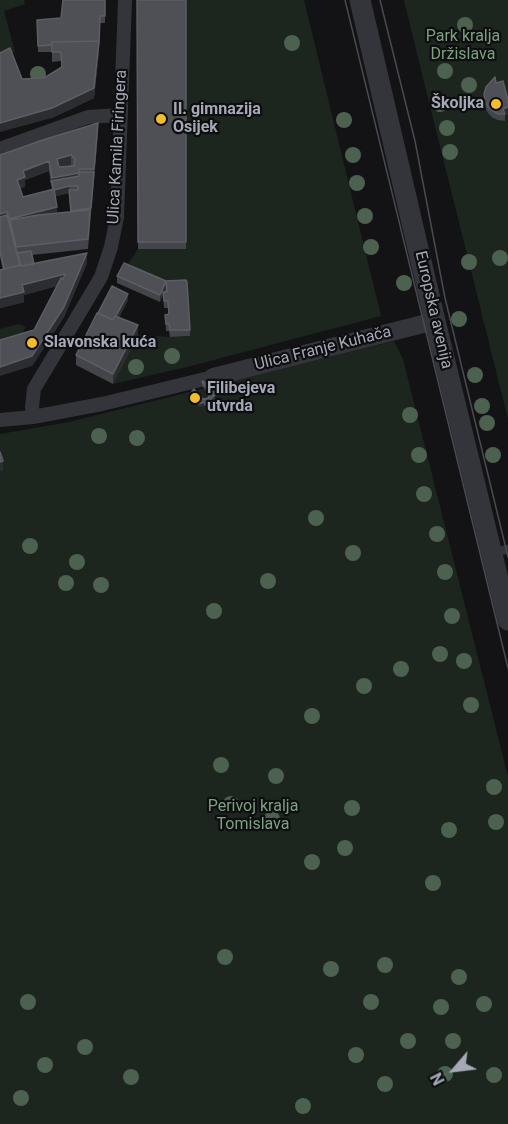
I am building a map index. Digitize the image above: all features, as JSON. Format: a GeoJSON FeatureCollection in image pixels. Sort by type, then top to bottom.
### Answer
{"type":"FeatureCollection","features":[{"type":"Feature","properties":{"kind":"street","name":"Ulica Kamila Firingera"},"geometry":{"type":"LineString","coordinates":[[33,417],[34,389],[101,277],[111,248],[117,218],[125,0]]}},
{"type":"Feature","properties":{"kind":"street","name":"Europska avenija"},"geometry":{"type":"LineString","coordinates":[[360,0],[435,321],[500,551],[508,620]]}},
{"type":"Feature","properties":{"kind":"street"},"geometry":{"type":"LineString","coordinates":[[0,149],[88,117],[120,115]]}},
{"type":"Feature","properties":{"kind":"street","name":"Ulica Franje Kuhača"},"geometry":{"type":"LineString","coordinates":[[0,420],[33,417],[102,404],[435,321]]}},
{"type":"Feature","properties":{"kind":"green space"},"geometry":{"type":"Polygon","coordinates":[[[0,0],[24,0],[25,4],[4,11],[15,52],[0,57],[0,0]]]}},
{"type":"Feature","properties":{"kind":"green space"},"geometry":{"type":"Polygon","coordinates":[[[186,0],[304,0],[381,316],[113,384],[138,335],[190,336],[187,289],[124,270],[138,249],[186,249],[186,0]]]}},
{"type":"Feature","properties":{"kind":"green space","name":"Park kralja Držislava"},"geometry":{"type":"Polygon","coordinates":[[[404,0],[508,0],[508,419],[420,66],[404,0]]]}},
{"type":"Feature","properties":{"kind":"green space"},"geometry":{"type":"Polygon","coordinates":[[[18,324],[26,327],[20,337],[0,343],[0,329],[18,324]]]}},
{"type":"Feature","properties":{"kind":"green space","name":"Perivoj kralja Tomislava"},"geometry":{"type":"Polygon","coordinates":[[[394,341],[403,359],[508,777],[508,1124],[0,1124],[0,471],[3,470],[0,462],[0,434],[69,422],[394,341]]]}},
{"type":"Feature","properties":{"kind":"building"},"geometry":{"type":"Polygon","coordinates":[[[63,0],[105,0],[105,16],[100,16],[99,44],[99,41],[52,42],[52,45],[38,46],[37,20],[61,18],[63,0]]]}},
{"type":"Feature","properties":{"kind":"building"},"geometry":{"type":"Polygon","coordinates":[[[137,0],[186,0],[186,242],[138,242],[137,0]]]}},
{"type":"Feature","properties":{"kind":"building"},"geometry":{"type":"Polygon","coordinates":[[[99,41],[94,88],[52,108],[0,123],[0,53],[10,48],[22,79],[44,78],[62,67],[61,52],[52,52],[52,42],[99,41]]]}},
{"type":"Feature","properties":{"kind":"building","name":"Školjka"},"geometry":{"type":"Polygon","coordinates":[[[495,77],[496,83],[503,81],[508,100],[508,107],[503,109],[505,114],[493,111],[485,101],[486,87],[495,77]]]}},
{"type":"Feature","properties":{"kind":"building"},"geometry":{"type":"Polygon","coordinates":[[[98,123],[94,169],[79,169],[79,173],[52,178],[49,161],[23,171],[25,177],[17,180],[23,197],[54,189],[57,207],[9,219],[7,212],[0,214],[0,155],[98,123]],[[71,155],[57,159],[59,167],[74,166],[75,159],[71,155]]]}},
{"type":"Feature","properties":{"kind":"building"},"geometry":{"type":"Polygon","coordinates":[[[79,172],[94,172],[91,208],[71,211],[69,190],[78,190],[78,186],[54,190],[51,181],[79,176],[79,172]]]}},
{"type":"Feature","properties":{"kind":"building"},"geometry":{"type":"Polygon","coordinates":[[[90,210],[88,239],[16,247],[10,220],[90,210]]]}},
{"type":"Feature","properties":{"kind":"building"},"geometry":{"type":"Polygon","coordinates":[[[7,215],[20,265],[4,269],[0,250],[0,217],[7,215]]]}},
{"type":"Feature","properties":{"kind":"building"},"geometry":{"type":"Polygon","coordinates":[[[31,251],[34,264],[21,266],[17,253],[31,251]]]}},
{"type":"Feature","properties":{"kind":"building"},"geometry":{"type":"Polygon","coordinates":[[[87,253],[64,307],[32,356],[0,367],[0,340],[34,330],[65,274],[22,285],[24,292],[0,298],[0,270],[87,253]]]}},
{"type":"Feature","properties":{"kind":"building"},"geometry":{"type":"Polygon","coordinates":[[[124,263],[166,281],[160,295],[117,276],[124,263]]]}},
{"type":"Feature","properties":{"kind":"building"},"geometry":{"type":"Polygon","coordinates":[[[186,280],[187,282],[190,330],[170,330],[169,324],[166,324],[165,315],[169,314],[168,301],[164,301],[163,292],[167,292],[166,281],[186,280]]]}},
{"type":"Feature","properties":{"kind":"building"},"geometry":{"type":"Polygon","coordinates":[[[112,286],[128,294],[113,320],[98,313],[112,286]]]}},
{"type":"Feature","properties":{"kind":"building"},"geometry":{"type":"Polygon","coordinates":[[[97,313],[113,320],[115,316],[138,325],[113,374],[76,355],[97,313]]]}},
{"type":"Feature","properties":{"kind":"building"},"geometry":{"type":"Polygon","coordinates":[[[203,381],[215,395],[210,400],[212,401],[205,405],[205,402],[198,404],[200,402],[192,391],[194,389],[200,398],[208,398],[211,393],[203,381]]]}},
{"type":"Feature","properties":{"kind":"tram line"},"geometry":{"type":"LineString","coordinates":[[345,0],[508,668]]}},
{"type":"Feature","properties":{"kind":"tram line"},"geometry":{"type":"LineString","coordinates":[[380,0],[415,141],[445,298],[508,557]]}},
{"type":"Feature","properties":{"kind":"place","name":"Školjka"},"geometry":{"type":"Point","coordinates":[496,104]}},
{"type":"Feature","properties":{"kind":"place","name":"II. gimnazija Osijek"},"geometry":{"type":"Point","coordinates":[161,119]}},
{"type":"Feature","properties":{"kind":"place","name":"Slavonska kuća"},"geometry":{"type":"Point","coordinates":[32,343]}},
{"type":"Feature","properties":{"kind":"place","name":"Filibejeva utvrda"},"geometry":{"type":"Point","coordinates":[195,398]}}]}
